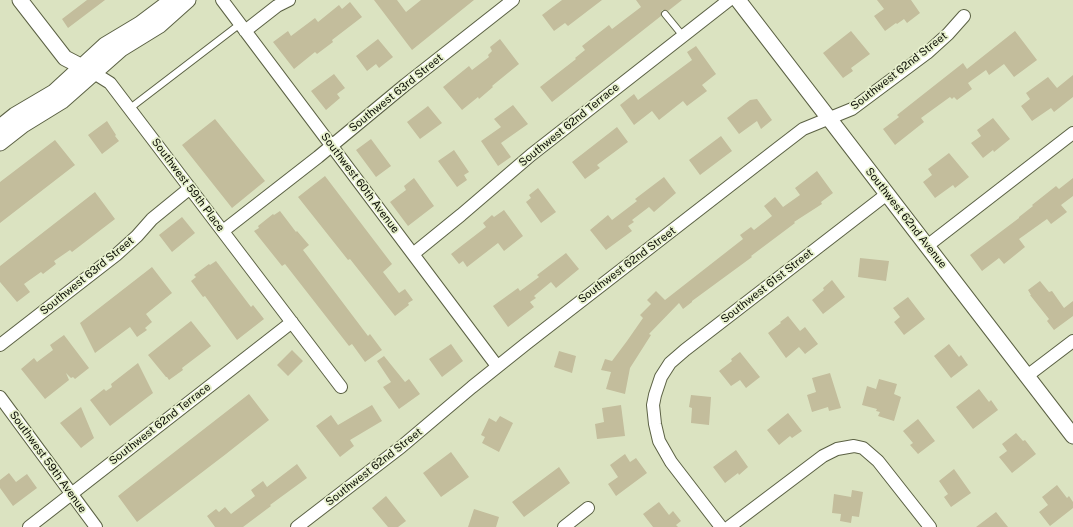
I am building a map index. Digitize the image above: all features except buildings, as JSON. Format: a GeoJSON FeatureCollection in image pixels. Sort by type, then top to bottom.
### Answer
{"type":"FeatureCollection","features":[{"type":"Feature","properties":{"kind":"street","name":"Southwest 59th Place"},"geometry":{"type":"LineString","coordinates":[[20,0],[65,58],[110,83],[341,387]]}},
{"type":"Feature","properties":{"kind":"street"},"geometry":{"type":"LineString","coordinates":[[0,142],[62,101],[88,70],[105,45],[140,24],[172,0]]}},
{"type":"Feature","properties":{"kind":"street"},"geometry":{"type":"LineString","coordinates":[[0,127],[15,115],[160,25],[188,0]]}},
{"type":"Feature","properties":{"kind":"street","name":"Southwest 60th Avenue"},"geometry":{"type":"LineString","coordinates":[[222,0],[497,366]]}},
{"type":"Feature","properties":{"kind":"street"},"geometry":{"type":"LineString","coordinates":[[242,27],[276,6],[290,0]]}},
{"type":"Feature","properties":{"kind":"street","name":"Southwest 63rd Street"},"geometry":{"type":"LineString","coordinates":[[223,231],[332,146],[405,85],[513,0]]}},
{"type":"Feature","properties":{"kind":"street","name":"Southwest 62nd Terrace"},"geometry":{"type":"LineString","coordinates":[[413,254],[537,150],[728,0]]}},
{"type":"Feature","properties":{"kind":"street","name":"Southwest 62nd Avenue"},"geometry":{"type":"LineString","coordinates":[[738,0],[1073,436]]}},
{"type":"Feature","properties":{"kind":"street","name":"Southwest 62nd Street"},"geometry":{"type":"LineString","coordinates":[[297,527],[402,447],[497,366],[803,130],[852,109],[918,59],[948,34],[964,16]]}},
{"type":"Feature","properties":{"kind":"street"},"geometry":{"type":"LineString","coordinates":[[927,246],[1073,133]]}},
{"type":"Feature","properties":{"kind":"street","name":"Southwest 63rd Street"},"geometry":{"type":"LineString","coordinates":[[0,345],[111,260],[162,211],[190,188]]}},
{"type":"Feature","properties":{"kind":"street","name":"Southwest 61st Street"},"geometry":{"type":"LineString","coordinates":[[721,527],[671,462],[659,442],[653,414],[653,405],[657,387],[665,369],[685,350],[887,194]]}},
{"type":"Feature","properties":{"kind":"street","name":"Southwest 62nd Terrace"},"geometry":{"type":"LineString","coordinates":[[29,527],[292,322]]}},
{"type":"Feature","properties":{"kind":"street"},"geometry":{"type":"LineString","coordinates":[[1027,376],[1073,341]]}},
{"type":"Feature","properties":{"kind":"street","name":"Southwest 59th Avenue"},"geometry":{"type":"LineString","coordinates":[[0,397],[96,527]]}},
{"type":"Feature","properties":{"kind":"street"},"geometry":{"type":"LineString","coordinates":[[729,527],[831,451],[842,447],[859,446],[868,451],[883,466],[930,527]]}},
{"type":"Feature","properties":{"kind":"street"},"geometry":{"type":"LineString","coordinates":[[564,527],[588,508]]}},
{"type":"Feature","properties":{"kind":"lane"},"geometry":{"type":"LineString","coordinates":[[665,14],[683,36]]}},
{"type":"Feature","properties":{"kind":"lane"},"geometry":{"type":"LineString","coordinates":[[129,108],[242,27]]}}]}
